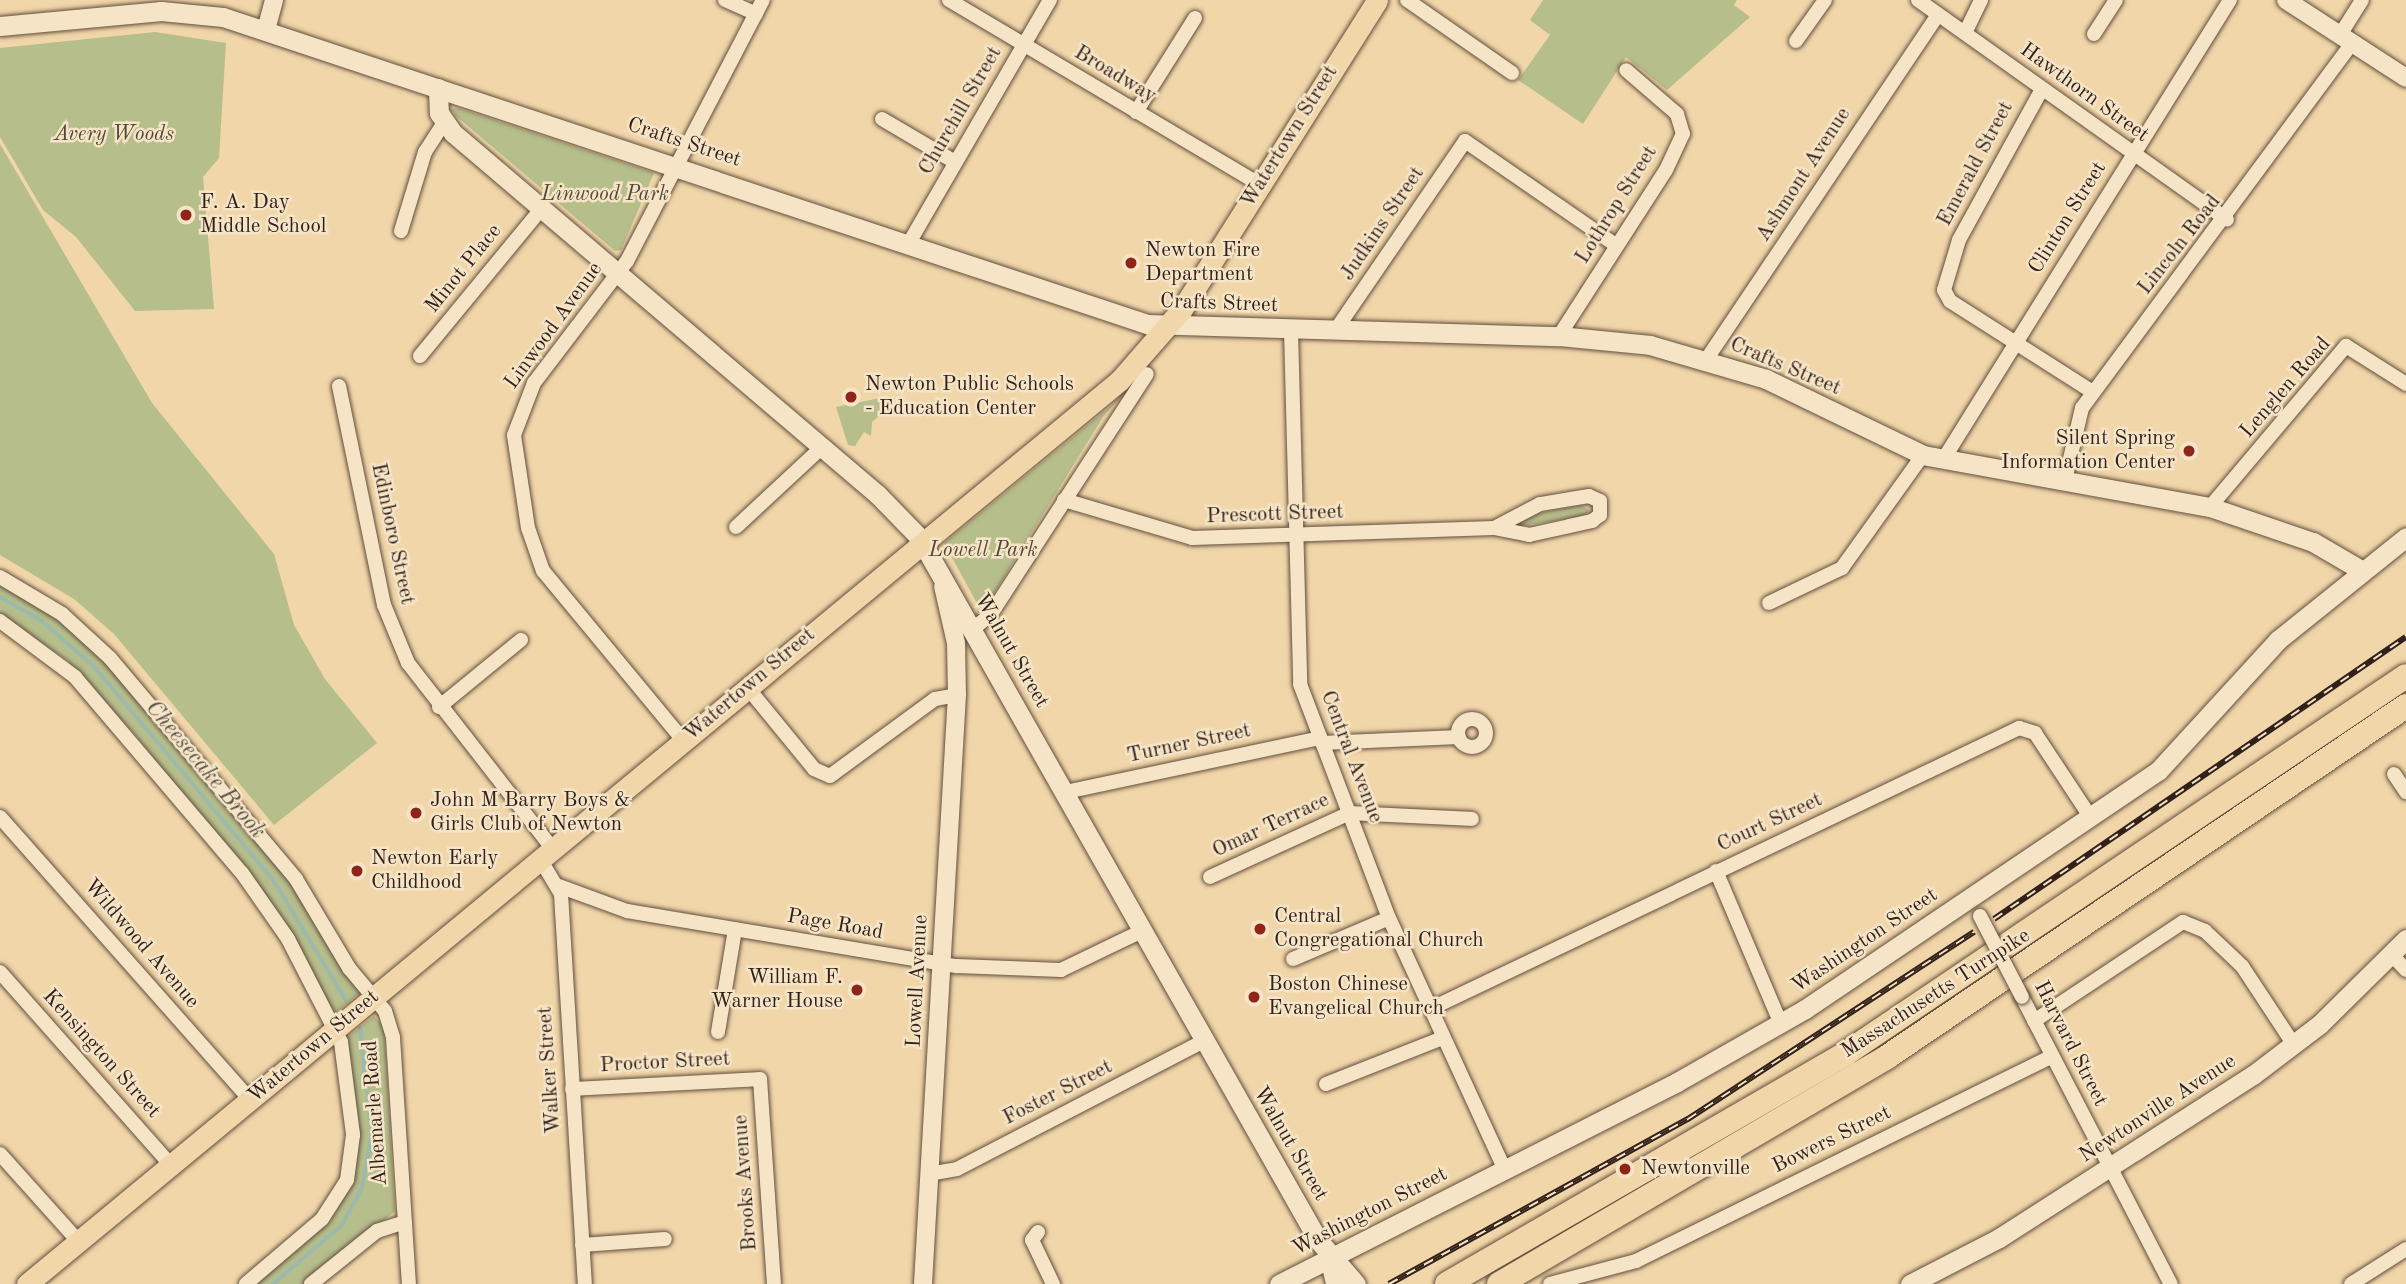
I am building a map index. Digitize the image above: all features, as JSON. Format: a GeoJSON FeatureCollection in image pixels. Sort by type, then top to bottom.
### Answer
{"type":"FeatureCollection","features":[{"type":"Feature","properties":{"kind":"highway","name":"Massachusetts Turnpike"},"geometry":{"type":"LineString","coordinates":[[1447,1284],[1668,1162],[1880,1032],[2406,676]]}},
{"type":"Feature","properties":{"kind":"highway","name":"Massachusetts Turnpike"},"geometry":{"type":"LineString","coordinates":[[1499,1284],[1887,1057],[2406,706]]}},
{"type":"Feature","properties":{"kind":"main road","name":"Watertown Street"},"geometry":{"type":"LineString","coordinates":[[27,1284],[1120,380],[1168,327],[1377,0]]}},
{"type":"Feature","properties":{"kind":"main road","name":"Crafts Street"},"geometry":{"type":"LineString","coordinates":[[0,26],[161,11],[258,27],[1168,327],[1559,336],[1650,345],[1706,360],[1795,391],[1923,455],[2210,507],[2313,542],[2361,570]]}},
{"type":"Feature","properties":{"kind":"main road"},"geometry":{"type":"LineString","coordinates":[[438,88],[444,123]]}},
{"type":"Feature","properties":{"kind":"main road","name":"Walnut Street"},"geometry":{"type":"LineString","coordinates":[[444,123],[541,209],[822,447],[922,542],[1329,1257],[1335,1284]]}},
{"type":"Feature","properties":{"kind":"main road","name":"Washington Street"},"geometry":{"type":"LineString","coordinates":[[1279,1284],[1505,1170],[1781,1024],[2091,818],[2175,756],[2271,647],[2361,570],[2406,537]]}},
{"type":"Feature","properties":{"kind":"main road","name":"Newtonville Avenue"},"geometry":{"type":"LineString","coordinates":[[1910,1284],[1999,1238],[2294,1045],[2406,939]]}},
{"type":"Feature","properties":{"kind":"main road","name":"Walnut Street"},"geometry":{"type":"LineString","coordinates":[[1329,1257],[1346,1267],[1356,1284]]}},
{"type":"Feature","properties":{"kind":"street"},"geometry":{"type":"LineString","coordinates":[[258,27],[268,0]]}},
{"type":"Feature","properties":{"kind":"street"},"geometry":{"type":"LineString","coordinates":[[258,27],[274,0]]}},
{"type":"Feature","properties":{"kind":"street"},"geometry":{"type":"LineString","coordinates":[[725,0],[756,14]]}},
{"type":"Feature","properties":{"kind":"street","name":"Linwood Avenue"},"geometry":{"type":"LineString","coordinates":[[683,740],[551,584],[532,543],[514,461],[515,428],[530,390],[618,274],[763,0]]}},
{"type":"Feature","properties":{"kind":"street","name":"Broadway"},"geometry":{"type":"LineString","coordinates":[[948,0],[1260,185]]}},
{"type":"Feature","properties":{"kind":"street","name":"Churchill Street"},"geometry":{"type":"LineString","coordinates":[[909,243],[1050,0]]}},
{"type":"Feature","properties":{"kind":"street"},"geometry":{"type":"LineString","coordinates":[[1407,0],[1512,72]]}},
{"type":"Feature","properties":{"kind":"street"},"geometry":{"type":"LineString","coordinates":[[1796,41],[1825,0]]}},
{"type":"Feature","properties":{"kind":"street","name":"Hawthorn Street"},"geometry":{"type":"LineString","coordinates":[[1918,0],[2227,220]]}},
{"type":"Feature","properties":{"kind":"street"},"geometry":{"type":"LineString","coordinates":[[1965,33],[1981,0]]}},
{"type":"Feature","properties":{"kind":"street"},"geometry":{"type":"LineString","coordinates":[[2094,34],[2116,0]]}},
{"type":"Feature","properties":{"kind":"street","name":"Clinton Street"},"geometry":{"type":"LineString","coordinates":[[1943,460],[2230,0]]}},
{"type":"Feature","properties":{"kind":"street"},"geometry":{"type":"LineString","coordinates":[[2286,0],[2406,78]]}},
{"type":"Feature","properties":{"kind":"street","name":"Lincoln Road"},"geometry":{"type":"LineString","coordinates":[[2065,480],[2074,427],[2093,392],[2227,220],[2346,39],[2362,0]]}},
{"type":"Feature","properties":{"kind":"street","name":"Ashmont Avenue"},"geometry":{"type":"LineString","coordinates":[[1706,360],[1938,15]]}},
{"type":"Feature","properties":{"kind":"street"},"geometry":{"type":"LineString","coordinates":[[1136,112],[1195,18]]}},
{"type":"Feature","properties":{"kind":"street","name":"Lothrop Street"},"geometry":{"type":"LineString","coordinates":[[1559,336],[1683,134],[1677,114],[1626,70]]}},
{"type":"Feature","properties":{"kind":"street","name":"Emerald Street"},"geometry":{"type":"LineString","coordinates":[[2015,343],[1950,301],[1944,290],[1950,261],[2042,89]]}},
{"type":"Feature","properties":{"kind":"street"},"geometry":{"type":"LineString","coordinates":[[882,119],[956,162]]}},
{"type":"Feature","properties":{"kind":"street"},"geometry":{"type":"LineString","coordinates":[[401,231],[425,152],[444,123]]}},
{"type":"Feature","properties":{"kind":"street","name":"Judkins Street"},"geometry":{"type":"LineString","coordinates":[[1335,331],[1465,141],[1616,245]]}},
{"type":"Feature","properties":{"kind":"street","name":"Minot Place"},"geometry":{"type":"LineString","coordinates":[[420,356],[541,209]]}},
{"type":"Feature","properties":{"kind":"street","name":"Central Avenue"},"geometry":{"type":"LineString","coordinates":[[1291,330],[1298,673],[1389,918],[1505,1170]]}},
{"type":"Feature","properties":{"kind":"street"},"geometry":{"type":"LineString","coordinates":[[2015,343],[2093,392]]}},
{"type":"Feature","properties":{"kind":"street","name":"Lenglen Road"},"geometry":{"type":"LineString","coordinates":[[2210,507],[2346,346],[2406,384]]}},
{"type":"Feature","properties":{"kind":"street"},"geometry":{"type":"LineString","coordinates":[[972,630],[991,614],[1147,374]]}},
{"type":"Feature","properties":{"kind":"street","name":"Edinboro Street"},"geometry":{"type":"LineString","coordinates":[[339,386],[386,613],[412,670],[546,854]]}},
{"type":"Feature","properties":{"kind":"street"},"geometry":{"type":"LineString","coordinates":[[736,527],[822,447]]}},
{"type":"Feature","properties":{"kind":"street"},"geometry":{"type":"LineString","coordinates":[[1769,603],[1815,577],[1842,568],[1923,455]]}},
{"type":"Feature","properties":{"kind":"street","name":"Prescott Street"},"geometry":{"type":"LineString","coordinates":[[1064,500],[1176,537],[1494,528],[1529,535],[1592,521],[1600,515],[1600,501],[1589,496],[1540,504],[1494,528]]}},
{"type":"Feature","properties":{"kind":"street","name":"Lowell Avenue"},"geometry":{"type":"LineString","coordinates":[[923,1284],[958,688],[940,572]]}},
{"type":"Feature","properties":{"kind":"street","name":"Albemarle Road"},"geometry":{"type":"LineString","coordinates":[[0,577],[62,614],[110,658],[296,879],[374,997],[393,1038],[409,1284]]}},
{"type":"Feature","properties":{"kind":"street","name":"Albemarle Road"},"geometry":{"type":"LineString","coordinates":[[0,621],[83,685],[242,873],[288,939],[336,1029],[352,1129],[347,1180],[322,1219],[246,1284]]}},
{"type":"Feature","properties":{"kind":"street"},"geometry":{"type":"LineString","coordinates":[[439,707],[521,640]]}},
{"type":"Feature","properties":{"kind":"street"},"geometry":{"type":"LineString","coordinates":[[747,687],[811,766],[830,776],[934,699],[958,688],[985,652]]}},
{"type":"Feature","properties":{"kind":"street","name":"Court Street"},"geometry":{"type":"LineString","coordinates":[[1430,1009],[2024,727],[2035,733],[2091,818]]}},
{"type":"Feature","properties":{"kind":"street","name":"Turner Street"},"geometry":{"type":"LineString","coordinates":[[1066,792],[1321,740],[1459,737]]}},
{"type":"Feature","properties":{"kind":"street"},"geometry":{"type":"LineString","coordinates":[[2394,774],[2406,792]]}},
{"type":"Feature","properties":{"kind":"street"},"geometry":{"type":"LineString","coordinates":[[1350,813],[1472,819]]}},
{"type":"Feature","properties":{"kind":"street","name":"Omar Terrace"},"geometry":{"type":"LineString","coordinates":[[1210,877],[1350,813]]}},
{"type":"Feature","properties":{"kind":"street","name":"Wildwood Avenue"},"geometry":{"type":"LineString","coordinates":[[0,817],[250,1100]]}},
{"type":"Feature","properties":{"kind":"street"},"geometry":{"type":"LineString","coordinates":[[546,854],[559,886]]}},
{"type":"Feature","properties":{"kind":"street"},"geometry":{"type":"LineString","coordinates":[[1716,872],[1781,1024]]}},
{"type":"Feature","properties":{"kind":"street","name":"Page Road"},"geometry":{"type":"LineString","coordinates":[[559,886],[573,886],[619,909],[942,964],[1061,970],[1144,930]]}},
{"type":"Feature","properties":{"kind":"street","name":"Walker Street"},"geometry":{"type":"LineString","coordinates":[[559,886],[585,1284]]}},
{"type":"Feature","properties":{"kind":"street","name":"Harvard Street"},"geometry":{"type":"LineString","coordinates":[[1969,898],[2171,1284]]}},
{"type":"Feature","properties":{"kind":"street"},"geometry":{"type":"LineString","coordinates":[[1293,959],[1389,918]]}},
{"type":"Feature","properties":{"kind":"street"},"geometry":{"type":"LineString","coordinates":[[2034,1021],[2183,922],[2205,931],[2242,966],[2294,1045]]}},
{"type":"Feature","properties":{"kind":"street"},"geometry":{"type":"LineString","coordinates":[[718,1032],[735,929]]}},
{"type":"Feature","properties":{"kind":"street"},"geometry":{"type":"LineString","coordinates":[[2391,954],[2406,970]]}},
{"type":"Feature","properties":{"kind":"street","name":"Kensington Street"},"geometry":{"type":"LineString","coordinates":[[0,972],[171,1165]]}},
{"type":"Feature","properties":{"kind":"street"},"geometry":{"type":"LineString","coordinates":[[1326,1084],[1443,1038]]}},
{"type":"Feature","properties":{"kind":"street","name":"Foster Street"},"geometry":{"type":"LineString","coordinates":[[929,1174],[957,1169],[1204,1041]]}},
{"type":"Feature","properties":{"kind":"street","name":"Bowers Street"},"geometry":{"type":"LineString","coordinates":[[1550,1284],[1636,1261],[2052,1056]]}},
{"type":"Feature","properties":{"kind":"street","name":"Proctor Street"},"geometry":{"type":"LineString","coordinates":[[572,1089],[760,1079]]}},
{"type":"Feature","properties":{"kind":"street","name":"Brooks Avenue"},"geometry":{"type":"LineString","coordinates":[[760,1079],[774,1284]]}},
{"type":"Feature","properties":{"kind":"street"},"geometry":{"type":"LineString","coordinates":[[0,1154],[78,1241]]}},
{"type":"Feature","properties":{"kind":"street"},"geometry":{"type":"LineString","coordinates":[[311,1284],[382,1228],[405,1222]]}},
{"type":"Feature","properties":{"kind":"street"},"geometry":{"type":"LineString","coordinates":[[1038,1232],[1032,1240],[1053,1284]]}},
{"type":"Feature","properties":{"kind":"street"},"geometry":{"type":"LineString","coordinates":[[582,1245],[665,1239]]}},
{"type":"Feature","properties":{"kind":"street"},"geometry":{"type":"LineString","coordinates":[[2352,1284],[2406,1249]]}},
{"type":"Feature","properties":{"kind":"green space"},"geometry":{"type":"Polygon","coordinates":[[[1543,0],[1737,0],[1734,5],[1750,17],[1667,90],[1626,57],[1583,124],[1518,80],[1550,35],[1530,20],[1543,0]]]}},
{"type":"Feature","properties":{"kind":"green space","name":"Avery Woods"},"geometry":{"type":"Polygon","coordinates":[[[155,32],[226,43],[219,158],[203,177],[214,309],[135,311],[76,237],[43,210],[0,137],[0,48],[155,32]]]}},
{"type":"Feature","properties":{"kind":"green space","name":"Linwood Park"},"geometry":{"type":"Polygon","coordinates":[[[458,108],[654,173],[621,250],[615,251],[455,115],[451,109],[458,108]]]}},
{"type":"Feature","properties":{"kind":"green space"},"geometry":{"type":"Polygon","coordinates":[[[0,144],[152,403],[274,554],[294,625],[325,679],[377,743],[274,825],[114,634],[74,599],[0,555],[0,144]]]}},
{"type":"Feature","properties":{"kind":"green space","name":"Lowell Park"},"geometry":{"type":"Polygon","coordinates":[[[1140,374],[1103,417],[985,608],[979,607],[944,543],[1112,405],[1140,374]]]}},
{"type":"Feature","properties":{"kind":"green space"},"geometry":{"type":"Polygon","coordinates":[[[885,397],[886,410],[872,422],[871,436],[864,432],[855,446],[848,445],[836,407],[885,397]]]}},
{"type":"Feature","properties":{"kind":"green space"},"geometry":{"type":"Polygon","coordinates":[[[1582,505],[1589,510],[1585,516],[1514,527],[1518,517],[1582,505]]]}},
{"type":"Feature","properties":{"kind":"green space"},"geometry":{"type":"Polygon","coordinates":[[[0,577],[85,633],[296,879],[366,988],[330,1017],[281,916],[136,736],[67,660],[0,614],[0,577]]]}},
{"type":"Feature","properties":{"kind":"green space"},"geometry":{"type":"Polygon","coordinates":[[[374,1016],[384,1027],[395,1211],[308,1284],[244,1284],[322,1219],[350,1168],[341,1042],[374,1016]]]}},
{"type":"Feature","properties":{"kind":"waterway","name":"Cheesecake Brook"},"geometry":{"type":"LineString","coordinates":[[0,597],[42,621],[94,666],[273,879],[346,1000]]}},
{"type":"Feature","properties":{"kind":"waterway","name":"Cheesecake Brook"},"geometry":{"type":"LineString","coordinates":[[273,1284],[342,1225],[362,1188],[372,1134],[360,1029]]}},
{"type":"Feature","properties":{"kind":"railway"},"geometry":{"type":"LineString","coordinates":[[1994,919],[2406,637]]}},
{"type":"Feature","properties":{"kind":"railway"},"geometry":{"type":"LineString","coordinates":[[1389,1284],[1688,1119],[1974,932]]}},
{"type":"Feature","properties":{"kind":"place","name":"F. A. Day Middle School"},"geometry":{"type":"Point","coordinates":[186,215]}},
{"type":"Feature","properties":{"kind":"place","name":"Newton Fire Department"},"geometry":{"type":"Point","coordinates":[1131,263]}},
{"type":"Feature","properties":{"kind":"place","name":"Newton Public Schools - Education Center"},"geometry":{"type":"Point","coordinates":[851,397]}},
{"type":"Feature","properties":{"kind":"place","name":"Silent Spring Information Center"},"geometry":{"type":"Point","coordinates":[2189,451]}},
{"type":"Feature","properties":{"kind":"place","name":"John M Barry Boys & Girls Club of Newton"},"geometry":{"type":"Point","coordinates":[416,813]}},
{"type":"Feature","properties":{"kind":"place","name":"Newton Early Childhood"},"geometry":{"type":"Point","coordinates":[357,871]}},
{"type":"Feature","properties":{"kind":"place","name":"Central Congregational Church"},"geometry":{"type":"Point","coordinates":[1260,929]}},
{"type":"Feature","properties":{"kind":"place","name":"William F. Warner House"},"geometry":{"type":"Point","coordinates":[857,990]}},
{"type":"Feature","properties":{"kind":"place","name":"Boston Chinese Evangelical Church"},"geometry":{"type":"Point","coordinates":[1254,997]}},
{"type":"Feature","properties":{"kind":"place","name":"Newtonville"},"geometry":{"type":"Point","coordinates":[1625,1169]}}]}
